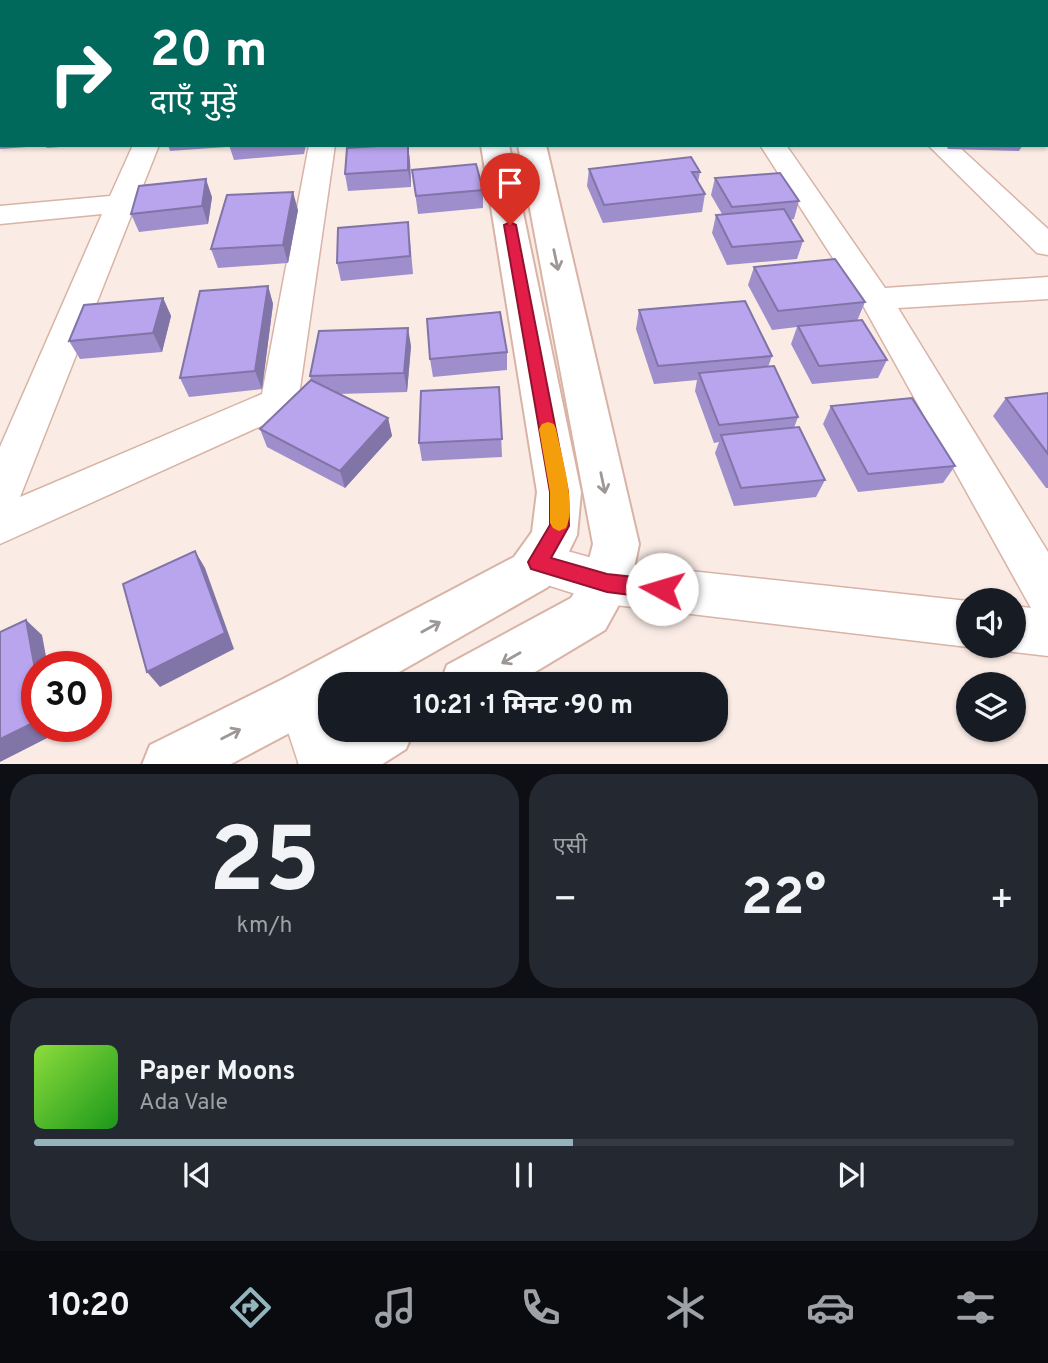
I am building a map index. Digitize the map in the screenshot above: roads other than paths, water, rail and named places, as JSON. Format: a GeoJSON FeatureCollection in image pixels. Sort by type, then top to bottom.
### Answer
{"type":"FeatureCollection","features":[{"type":"Feature","properties":{"kind":"street"},"geometry":{"type":"LineString","coordinates":[[0,495],[145,147]]}},
{"type":"Feature","properties":{"kind":"street"},"geometry":{"type":"LineString","coordinates":[[0,525],[279,402],[322,147]]}},
{"type":"Feature","properties":{"kind":"street"},"geometry":{"type":"LineString","coordinates":[[172,764],[302,698],[531,572],[559,526],[559,492],[495,147]]}},
{"type":"Feature","properties":{"kind":"street"},"geometry":{"type":"LineString","coordinates":[[487,672],[588,614],[607,583],[616,544],[533,147]]}},
{"type":"Feature","properties":{"kind":"street"},"geometry":{"type":"LineString","coordinates":[[774,147],[876,299],[1048,594]]}},
{"type":"Feature","properties":{"kind":"street"},"geometry":{"type":"LineString","coordinates":[[943,147],[1048,246]]}},
{"type":"Feature","properties":{"kind":"street"},"geometry":{"type":"LineString","coordinates":[[0,215],[122,204]]}},
{"type":"Feature","properties":{"kind":"street"},"geometry":{"type":"LineString","coordinates":[[876,299],[1048,288]]}},
{"type":"Feature","properties":{"kind":"street"},"geometry":{"type":"LineString","coordinates":[[538,562],[607,583],[956,623]]}},
{"type":"Feature","properties":{"kind":"street"},"geometry":{"type":"LineString","coordinates":[[1026,630],[1048,633]]}},
{"type":"Feature","properties":{"kind":"street"},"geometry":{"type":"LineString","coordinates":[[302,698],[326,764]]}},
{"type":"Feature","properties":{"kind":"street"},"geometry":{"type":"LineString","coordinates":[[328,764],[366,742]]}}]}
